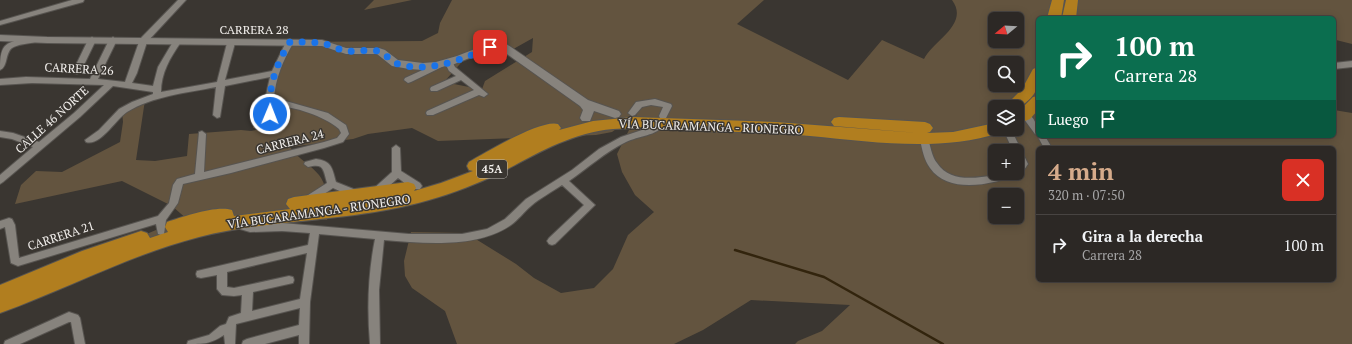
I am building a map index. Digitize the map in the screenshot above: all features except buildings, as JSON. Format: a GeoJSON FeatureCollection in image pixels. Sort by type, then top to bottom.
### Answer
{"type":"FeatureCollection","features":[{"type":"Feature","properties":{"kind":"highway"},"geometry":{"type":"LineString","coordinates":[[1054,16],[1058,0]]}},
{"type":"Feature","properties":{"kind":"highway"},"geometry":{"type":"LineString","coordinates":[[1068,16],[1072,0]]}},
{"type":"Feature","properties":{"kind":"highway"},"geometry":{"type":"LineString","coordinates":[[1019,100],[1028,92],[1036,76]]}},
{"type":"Feature","properties":{"kind":"highway"},"geometry":{"type":"LineString","coordinates":[[1024,114],[1036,103]]}},
{"type":"Feature","properties":{"kind":"highway","name":"VÍA BUCARAMANGA - RIONEGRO"},"geometry":{"type":"LineString","coordinates":[[0,293],[161,225],[417,186],[463,171],[522,140],[547,130],[585,110],[615,114],[632,114],[662,120],[823,131],[884,138],[924,139],[969,136],[988,131]]}},
{"type":"Feature","properties":{"kind":"highway","name":"VÍA BUCARAMANGA - RIONEGRO"},"geometry":{"type":"LineString","coordinates":[[0,305],[158,242],[242,222],[345,210],[416,197],[447,188],[475,178],[549,140],[572,132],[603,125],[662,120],[843,122],[911,128],[945,128],[972,125],[988,119]]}},
{"type":"Feature","properties":{"kind":"street"},"geometry":{"type":"LineString","coordinates":[[0,23],[80,0]]}},
{"type":"Feature","properties":{"kind":"street"},"geometry":{"type":"LineString","coordinates":[[128,83],[133,73],[143,41],[182,0]]}},
{"type":"Feature","properties":{"kind":"street","name":"CARRERA 28"},"geometry":{"type":"LineString","coordinates":[[0,38],[32,40],[322,43],[346,51],[378,51],[384,53],[387,58],[393,62],[406,66],[446,63],[468,57],[498,43],[585,110]]}},
{"type":"Feature","properties":{"kind":"street"},"geometry":{"type":"LineString","coordinates":[[0,67],[4,51],[8,47],[32,40]]}},
{"type":"Feature","properties":{"kind":"street"},"geometry":{"type":"LineString","coordinates":[[77,71],[92,40]]}},
{"type":"Feature","properties":{"kind":"street"},"geometry":{"type":"LineString","coordinates":[[93,81],[113,40]]}},
{"type":"Feature","properties":{"kind":"street"},"geometry":{"type":"LineString","coordinates":[[89,140],[102,132],[122,111],[157,93],[162,65],[177,42]]}},
{"type":"Feature","properties":{"kind":"street"},"geometry":{"type":"LineString","coordinates":[[270,114],[271,89],[281,58],[290,42]]}},
{"type":"Feature","properties":{"kind":"street"},"geometry":{"type":"LineString","coordinates":[[217,115],[221,83],[231,43]]}},
{"type":"Feature","properties":{"kind":"street"},"geometry":{"type":"LineString","coordinates":[[408,80],[446,63],[482,92],[430,113]]}},
{"type":"Feature","properties":{"kind":"street"},"geometry":{"type":"LineString","coordinates":[[1336,66],[1352,64]]}},
{"type":"Feature","properties":{"kind":"street","name":"CARRERA 26"},"geometry":{"type":"LineString","coordinates":[[0,82],[29,79],[128,83],[157,93],[276,73]]}},
{"type":"Feature","properties":{"kind":"street"},"geometry":{"type":"LineString","coordinates":[[434,89],[462,77]]}},
{"type":"Feature","properties":{"kind":"street","name":"CALLE 46 NORTE"},"geometry":{"type":"LineString","coordinates":[[0,180],[40,146],[110,82]]}},
{"type":"Feature","properties":{"kind":"street","name":"CARRERA 24"},"geometry":{"type":"LineString","coordinates":[[161,225],[176,199],[177,184],[180,181],[329,144],[340,140],[345,134],[343,127],[325,115],[292,105],[270,103]]}},
{"type":"Feature","properties":{"kind":"street"},"geometry":{"type":"LineString","coordinates":[[242,222],[243,226],[250,228],[315,230],[409,238],[462,238],[489,232],[508,222],[529,202],[616,143],[654,129],[662,120]]}},
{"type":"Feature","properties":{"kind":"street"},"geometry":{"type":"LineString","coordinates":[[1024,120],[1036,130]]}},
{"type":"Feature","properties":{"kind":"street"},"geometry":{"type":"LineString","coordinates":[[0,134],[13,136],[40,146]]}},
{"type":"Feature","properties":{"kind":"street"},"geometry":{"type":"LineString","coordinates":[[199,176],[202,134]]}},
{"type":"Feature","properties":{"kind":"street"},"geometry":{"type":"LineString","coordinates":[[924,139],[930,160],[939,173],[949,179],[975,182],[988,179]]}},
{"type":"Feature","properties":{"kind":"street"},"geometry":{"type":"LineString","coordinates":[[396,148],[397,173]]}},
{"type":"Feature","properties":{"kind":"street"},"geometry":{"type":"LineString","coordinates":[[308,164],[316,162],[324,163],[327,167],[332,184]]}},
{"type":"Feature","properties":{"kind":"street"},"geometry":{"type":"LineString","coordinates":[[397,173],[417,186]]}},
{"type":"Feature","properties":{"kind":"street"},"geometry":{"type":"LineString","coordinates":[[303,203],[332,184],[367,194],[397,173]]}},
{"type":"Feature","properties":{"kind":"street"},"geometry":{"type":"LineString","coordinates":[[552,241],[590,205],[562,180]]}},
{"type":"Feature","properties":{"kind":"street","name":"CARRERA 21"},"geometry":{"type":"LineString","coordinates":[[0,225],[9,222],[14,260],[18,262],[161,225]]}},
{"type":"Feature","properties":{"kind":"street"},"geometry":{"type":"LineString","coordinates":[[304,344],[303,329],[305,302],[315,230]]}},
{"type":"Feature","properties":{"kind":"street"},"geometry":{"type":"LineString","coordinates":[[375,344],[373,288],[380,236]]}},
{"type":"Feature","properties":{"kind":"street"},"geometry":{"type":"LineString","coordinates":[[201,274],[313,248]]}},
{"type":"Feature","properties":{"kind":"street"},"geometry":{"type":"LineString","coordinates":[[222,269],[222,289],[226,292],[289,280]]}},
{"type":"Feature","properties":{"kind":"street"},"geometry":{"type":"LineString","coordinates":[[246,315],[248,289]]}},
{"type":"Feature","properties":{"kind":"street"},"geometry":{"type":"LineString","coordinates":[[230,344],[229,328],[230,323],[233,320],[246,315],[305,302]]}},
{"type":"Feature","properties":{"kind":"street"},"geometry":{"type":"LineString","coordinates":[[9,344],[69,317],[74,318],[76,321],[80,344]]}},
{"type":"Feature","properties":{"kind":"street"},"geometry":{"type":"LineString","coordinates":[[192,344],[212,339],[224,329],[229,328]]}},
{"type":"Feature","properties":{"kind":"street"},"geometry":{"type":"LineString","coordinates":[[247,344],[303,329]]}},
{"type":"Feature","properties":{"kind":"shaded area"},"geometry":{"type":"Polygon","coordinates":[[[374,0],[412,0],[364,10],[374,0]]]}},
{"type":"Feature","properties":{"kind":"shaded area"},"geometry":{"type":"Polygon","coordinates":[[[452,0],[764,0],[737,24],[848,80],[882,40],[924,59],[948,32],[953,24],[956,17],[956,9],[952,0],[1352,0],[1352,44],[1336,40],[1336,16],[1036,16],[1036,138],[1336,138],[1336,110],[1352,113],[1352,344],[795,344],[798,341],[822,331],[850,305],[751,300],[703,330],[674,344],[457,344],[445,311],[412,288],[405,276],[404,261],[411,232],[466,233],[516,264],[534,278],[561,293],[594,288],[613,269],[628,235],[654,212],[635,195],[622,172],[617,154],[637,114],[612,132],[596,135],[438,141],[412,128],[368,134],[353,139],[290,147],[316,171],[325,185],[328,208],[327,220],[289,215],[166,243],[38,280],[156,230],[188,220],[172,206],[122,181],[15,204],[21,185],[36,171],[62,172],[120,142],[123,122],[122,111],[145,100],[136,160],[155,161],[187,156],[189,134],[241,130],[251,131],[265,128],[253,128],[254,124],[270,114],[270,98],[290,42],[422,41],[438,33],[440,23],[452,0]],[[533,38],[492,61],[481,51],[467,56],[444,82],[469,87],[481,92],[485,81],[532,52],[533,38]]]}},
{"type":"Feature","properties":{"kind":"waterway"},"geometry":{"type":"LineString","coordinates":[[735,250],[824,277],[943,344]]}},
{"type":"Feature","properties":{"kind":"route"},"geometry":{"type":"LineString","coordinates":[[270,114],[270,98],[273,80],[281,58],[290,42],[322,43],[346,51],[378,51],[384,53],[387,58],[393,62],[406,66],[436,65],[457,61],[490,47]]}}]}
